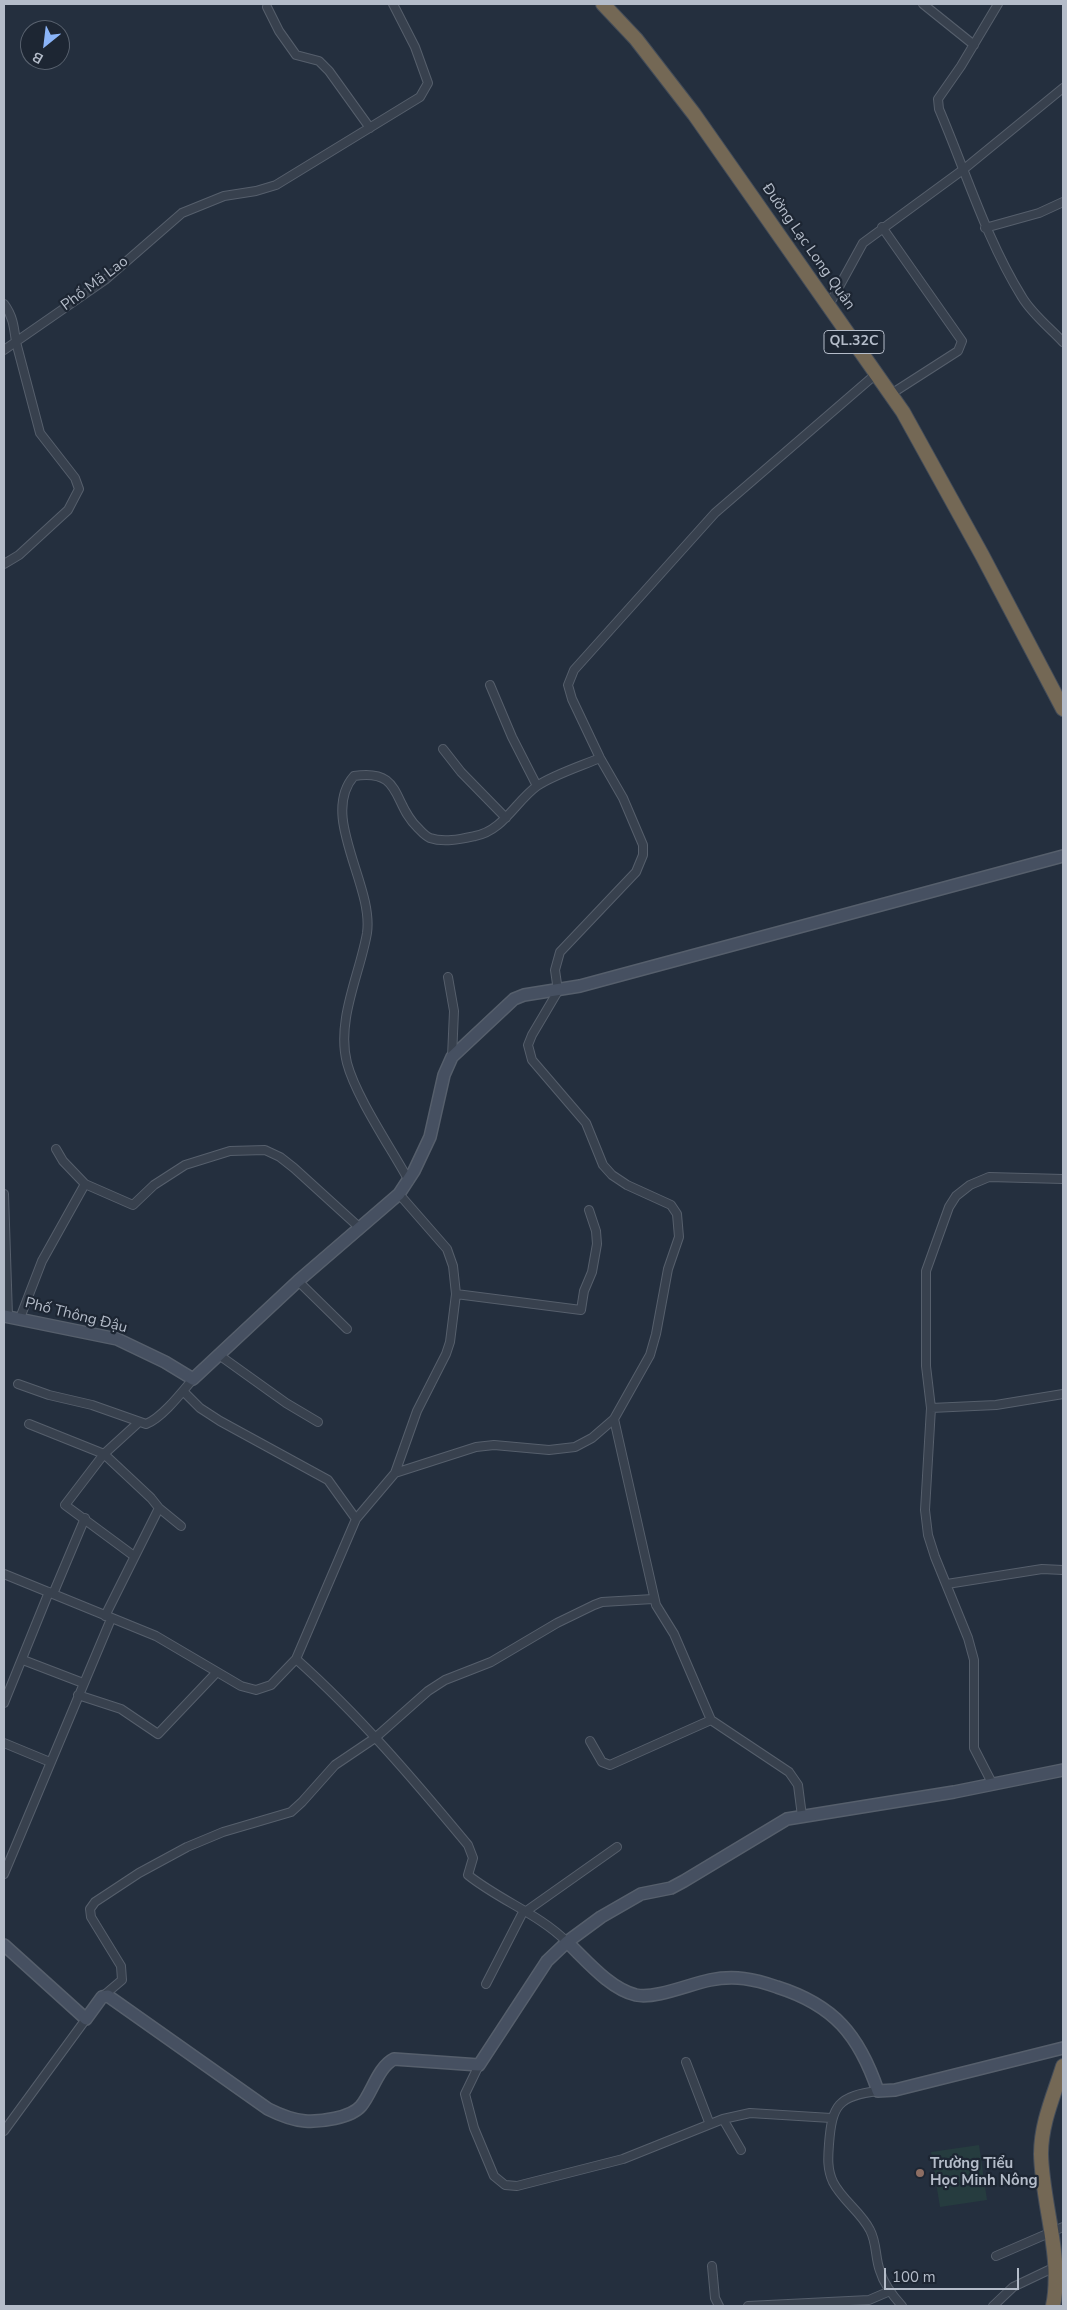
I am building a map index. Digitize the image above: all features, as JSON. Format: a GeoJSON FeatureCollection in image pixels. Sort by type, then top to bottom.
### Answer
{"type":"FeatureCollection","features":[{"type":"Feature","properties":{"kind":"highway","name":"Đường Lạc Long Quân"},"geometry":{"type":"LineString","coordinates":[[603,4],[662,72],[829,305],[903,412],[974,539],[1063,709]]}},
{"type":"Feature","properties":{"kind":"highway"},"geometry":{"type":"LineString","coordinates":[[1059,2299],[1045,2200],[1042,2141],[1044,2123],[1063,2066]]}},
{"type":"Feature","properties":{"kind":"street"},"geometry":{"type":"LineString","coordinates":[[267,6],[279,31],[296,54],[319,61],[329,70],[370,128],[420,97],[428,83],[415,46],[393,4]]}},
{"type":"Feature","properties":{"kind":"street"},"geometry":{"type":"LineString","coordinates":[[922,4],[974,45]]}},
{"type":"Feature","properties":{"kind":"street"},"geometry":{"type":"LineString","coordinates":[[998,4],[974,45],[938,99],[938,104],[985,228],[1023,299],[1063,342]]}},
{"type":"Feature","properties":{"kind":"street"},"geometry":{"type":"LineString","coordinates":[[829,305],[861,246],[882,226],[964,169],[1063,88]]}},
{"type":"Feature","properties":{"kind":"street","name":"Phố Mã Lao"},"geometry":{"type":"LineString","coordinates":[[4,350],[105,280],[182,212],[224,196],[256,191],[276,185],[370,128]]}},
{"type":"Feature","properties":{"kind":"street"},"geometry":{"type":"LineString","coordinates":[[985,228],[1039,213],[1063,202]]}},
{"type":"Feature","properties":{"kind":"street"},"geometry":{"type":"LineString","coordinates":[[882,226],[962,341],[958,351],[891,394]]}},
{"type":"Feature","properties":{"kind":"street"},"geometry":{"type":"LineString","coordinates":[[4,304],[10,313],[40,432],[75,478],[79,489],[68,510],[19,555],[4,564]]}},
{"type":"Feature","properties":{"kind":"street"},"geometry":{"type":"LineString","coordinates":[[395,1474],[476,1447],[494,1445],[549,1450],[575,1446],[592,1438],[614,1419],[650,1355],[656,1334],[668,1269],[679,1237],[677,1214],[671,1205],[627,1185],[612,1175],[603,1164],[586,1123],[530,1057],[530,1040],[558,991],[555,970],[560,952],[636,872],[644,855],[643,845],[623,798],[600,758],[572,700],[568,681],[574,670],[715,513],[876,374]]}},
{"type":"Feature","properties":{"kind":"street"},"geometry":{"type":"LineString","coordinates":[[490,684],[512,737],[537,786]]}},
{"type":"Feature","properties":{"kind":"street"},"geometry":{"type":"LineString","coordinates":[[443,749],[461,772],[506,818]]}},
{"type":"Feature","properties":{"kind":"street"},"geometry":{"type":"LineString","coordinates":[[409,1181],[362,1097],[346,1057],[346,1024],[367,932],[368,919],[346,831],[342,798],[347,784],[354,776],[373,775],[391,782],[410,820],[428,837],[442,840],[477,836],[506,818],[537,786],[600,758]]}},
{"type":"Feature","properties":{"kind":"street"},"geometry":{"type":"LineString","coordinates":[[452,1057],[507,1003],[524,995],[558,991],[1063,856]]}},
{"type":"Feature","properties":{"kind":"street"},"geometry":{"type":"LineString","coordinates":[[18,1384],[49,1395],[92,1405],[146,1424],[151,1422],[193,1379],[298,1281],[399,1194],[409,1181],[430,1137],[444,1075],[452,1057],[454,1011],[448,977]]}},
{"type":"Feature","properties":{"kind":"street"},"geometry":{"type":"LineString","coordinates":[[56,1149],[85,1184],[134,1205],[154,1185],[185,1165],[230,1151],[265,1150],[287,1162],[360,1228]]}},
{"type":"Feature","properties":{"kind":"street"},"geometry":{"type":"LineString","coordinates":[[992,1783],[974,1748],[974,1660],[928,1535],[925,1510],[931,1408],[926,1366],[926,1271],[951,1202],[964,1189],[984,1178],[1063,1179]]}},
{"type":"Feature","properties":{"kind":"street"},"geometry":{"type":"LineString","coordinates":[[11,1316],[85,1184]]}},
{"type":"Feature","properties":{"kind":"street"},"geometry":{"type":"LineString","coordinates":[[4,1194],[11,1316]]}},
{"type":"Feature","properties":{"kind":"street"},"geometry":{"type":"LineString","coordinates":[[4,1574],[171,1644],[216,1673],[241,1686],[256,1690],[271,1685],[296,1658],[356,1520],[395,1474],[417,1411],[450,1342],[456,1294],[454,1266],[447,1249],[399,1194]]}},
{"type":"Feature","properties":{"kind":"street"},"geometry":{"type":"LineString","coordinates":[[456,1294],[581,1310],[584,1291],[592,1272],[596,1244],[596,1231],[589,1210]]}},
{"type":"Feature","properties":{"kind":"street"},"geometry":{"type":"LineString","coordinates":[[298,1281],[347,1329]]}},
{"type":"Feature","properties":{"kind":"street","name":"Phố Thông Đậu"},"geometry":{"type":"LineString","coordinates":[[11,1316],[117,1339],[159,1359],[193,1379]]}},
{"type":"Feature","properties":{"kind":"street"},"geometry":{"type":"LineString","coordinates":[[219,1355],[286,1403],[318,1422]]}},
{"type":"Feature","properties":{"kind":"street"},"geometry":{"type":"LineString","coordinates":[[183,1391],[200,1408],[220,1421],[328,1480],[356,1520]]}},
{"type":"Feature","properties":{"kind":"street"},"geometry":{"type":"LineString","coordinates":[[931,1408],[996,1405],[1063,1394]]}},
{"type":"Feature","properties":{"kind":"street"},"geometry":{"type":"LineString","coordinates":[[614,1419],[653,1599],[674,1634],[711,1720],[789,1772],[798,1785],[802,1816]]}},
{"type":"Feature","properties":{"kind":"street"},"geometry":{"type":"LineString","coordinates":[[134,1556],[65,1505],[104,1454],[139,1422]]}},
{"type":"Feature","properties":{"kind":"street"},"geometry":{"type":"LineString","coordinates":[[29,1424],[104,1454],[152,1498],[159,1508],[181,1526]]}},
{"type":"Feature","properties":{"kind":"street"},"geometry":{"type":"LineString","coordinates":[[4,1874],[83,1684],[108,1617],[134,1556],[159,1508]]}},
{"type":"Feature","properties":{"kind":"street"},"geometry":{"type":"LineString","coordinates":[[4,1703],[85,1518]]}},
{"type":"Feature","properties":{"kind":"street"},"geometry":{"type":"LineString","coordinates":[[947,1584],[1042,1568],[1063,1570]]}},
{"type":"Feature","properties":{"kind":"street"},"geometry":{"type":"LineString","coordinates":[[4,2131],[102,1997],[122,1980],[121,1966],[91,1917],[90,1909],[95,1902],[139,1873],[187,1847],[223,1832],[291,1812],[307,1798],[330,1769],[374,1738],[428,1691],[445,1680],[491,1662],[558,1623],[602,1602],[653,1599]]}},
{"type":"Feature","properties":{"kind":"street"},"geometry":{"type":"LineString","coordinates":[[296,1658],[324,1684],[419,1786],[470,1848],[473,1858],[468,1875],[549,1927],[621,1989],[637,1995],[654,1994],[733,1976],[763,1982],[806,1997],[827,2010],[850,2034],[871,2069],[878,2091]]}},
{"type":"Feature","properties":{"kind":"street"},"geometry":{"type":"LineString","coordinates":[[23,1660],[83,1684]]}},
{"type":"Feature","properties":{"kind":"street"},"geometry":{"type":"LineString","coordinates":[[78,1695],[121,1709],[158,1734],[216,1673]]}},
{"type":"Feature","properties":{"kind":"street"},"geometry":{"type":"LineString","coordinates":[[590,1741],[602,1762],[610,1766],[711,1720]]}},
{"type":"Feature","properties":{"kind":"street"},"geometry":{"type":"LineString","coordinates":[[4,1743],[50,1762]]}},
{"type":"Feature","properties":{"kind":"street"},"geometry":{"type":"LineString","coordinates":[[831,2118],[750,2113],[709,2122],[623,2159],[516,2186],[505,2185],[494,2176],[474,2128],[465,2094],[479,2065],[547,1961],[567,1942],[601,1917],[641,1894],[671,1888],[787,1818],[954,1792],[1063,1770]]}},
{"type":"Feature","properties":{"kind":"street"},"geometry":{"type":"LineString","coordinates":[[486,1984],[524,1912],[617,1847]]}},
{"type":"Feature","properties":{"kind":"street"},"geometry":{"type":"LineString","coordinates":[[4,1850],[13,1854]]}},
{"type":"Feature","properties":{"kind":"street"},"geometry":{"type":"LineString","coordinates":[[4,1945],[86,2019]]}},
{"type":"Feature","properties":{"kind":"street"},"geometry":{"type":"LineString","coordinates":[[102,1997],[110,1997],[268,2109],[283,2116],[306,2121],[345,2115],[360,2107],[387,2065],[394,2059],[479,2065]]}},
{"type":"Feature","properties":{"kind":"street"},"geometry":{"type":"LineString","coordinates":[[902,2306],[890,2291],[880,2271],[870,2230],[836,2187],[829,2173],[831,2118],[850,2096],[895,2090],[1063,2048]]}},
{"type":"Feature","properties":{"kind":"street"},"geometry":{"type":"LineString","coordinates":[[686,2062],[709,2122]]}},
{"type":"Feature","properties":{"kind":"street"},"geometry":{"type":"LineString","coordinates":[[723,2119],[741,2150]]}},
{"type":"Feature","properties":{"kind":"street"},"geometry":{"type":"LineString","coordinates":[[996,2256],[1063,2227]]}},
{"type":"Feature","properties":{"kind":"street"},"geometry":{"type":"LineString","coordinates":[[712,2266],[715,2298],[719,2306]]}},
{"type":"Feature","properties":{"kind":"street"},"geometry":{"type":"LineString","coordinates":[[993,2306],[1013,2287],[1055,2267]]}},
{"type":"Feature","properties":{"kind":"street"},"geometry":{"type":"LineString","coordinates":[[748,2306],[866,2303],[890,2291]]}},
{"type":"Feature","properties":{"kind":"green space"},"geometry":{"type":"Polygon","coordinates":[[[979,2145],[987,2200],[940,2207],[931,2152],[979,2145]]]}},
{"type":"Feature","properties":{"kind":"place","name":"Trường Tiểu Học Minh Nông"},"geometry":{"type":"Point","coordinates":[920,2173]}}]}
